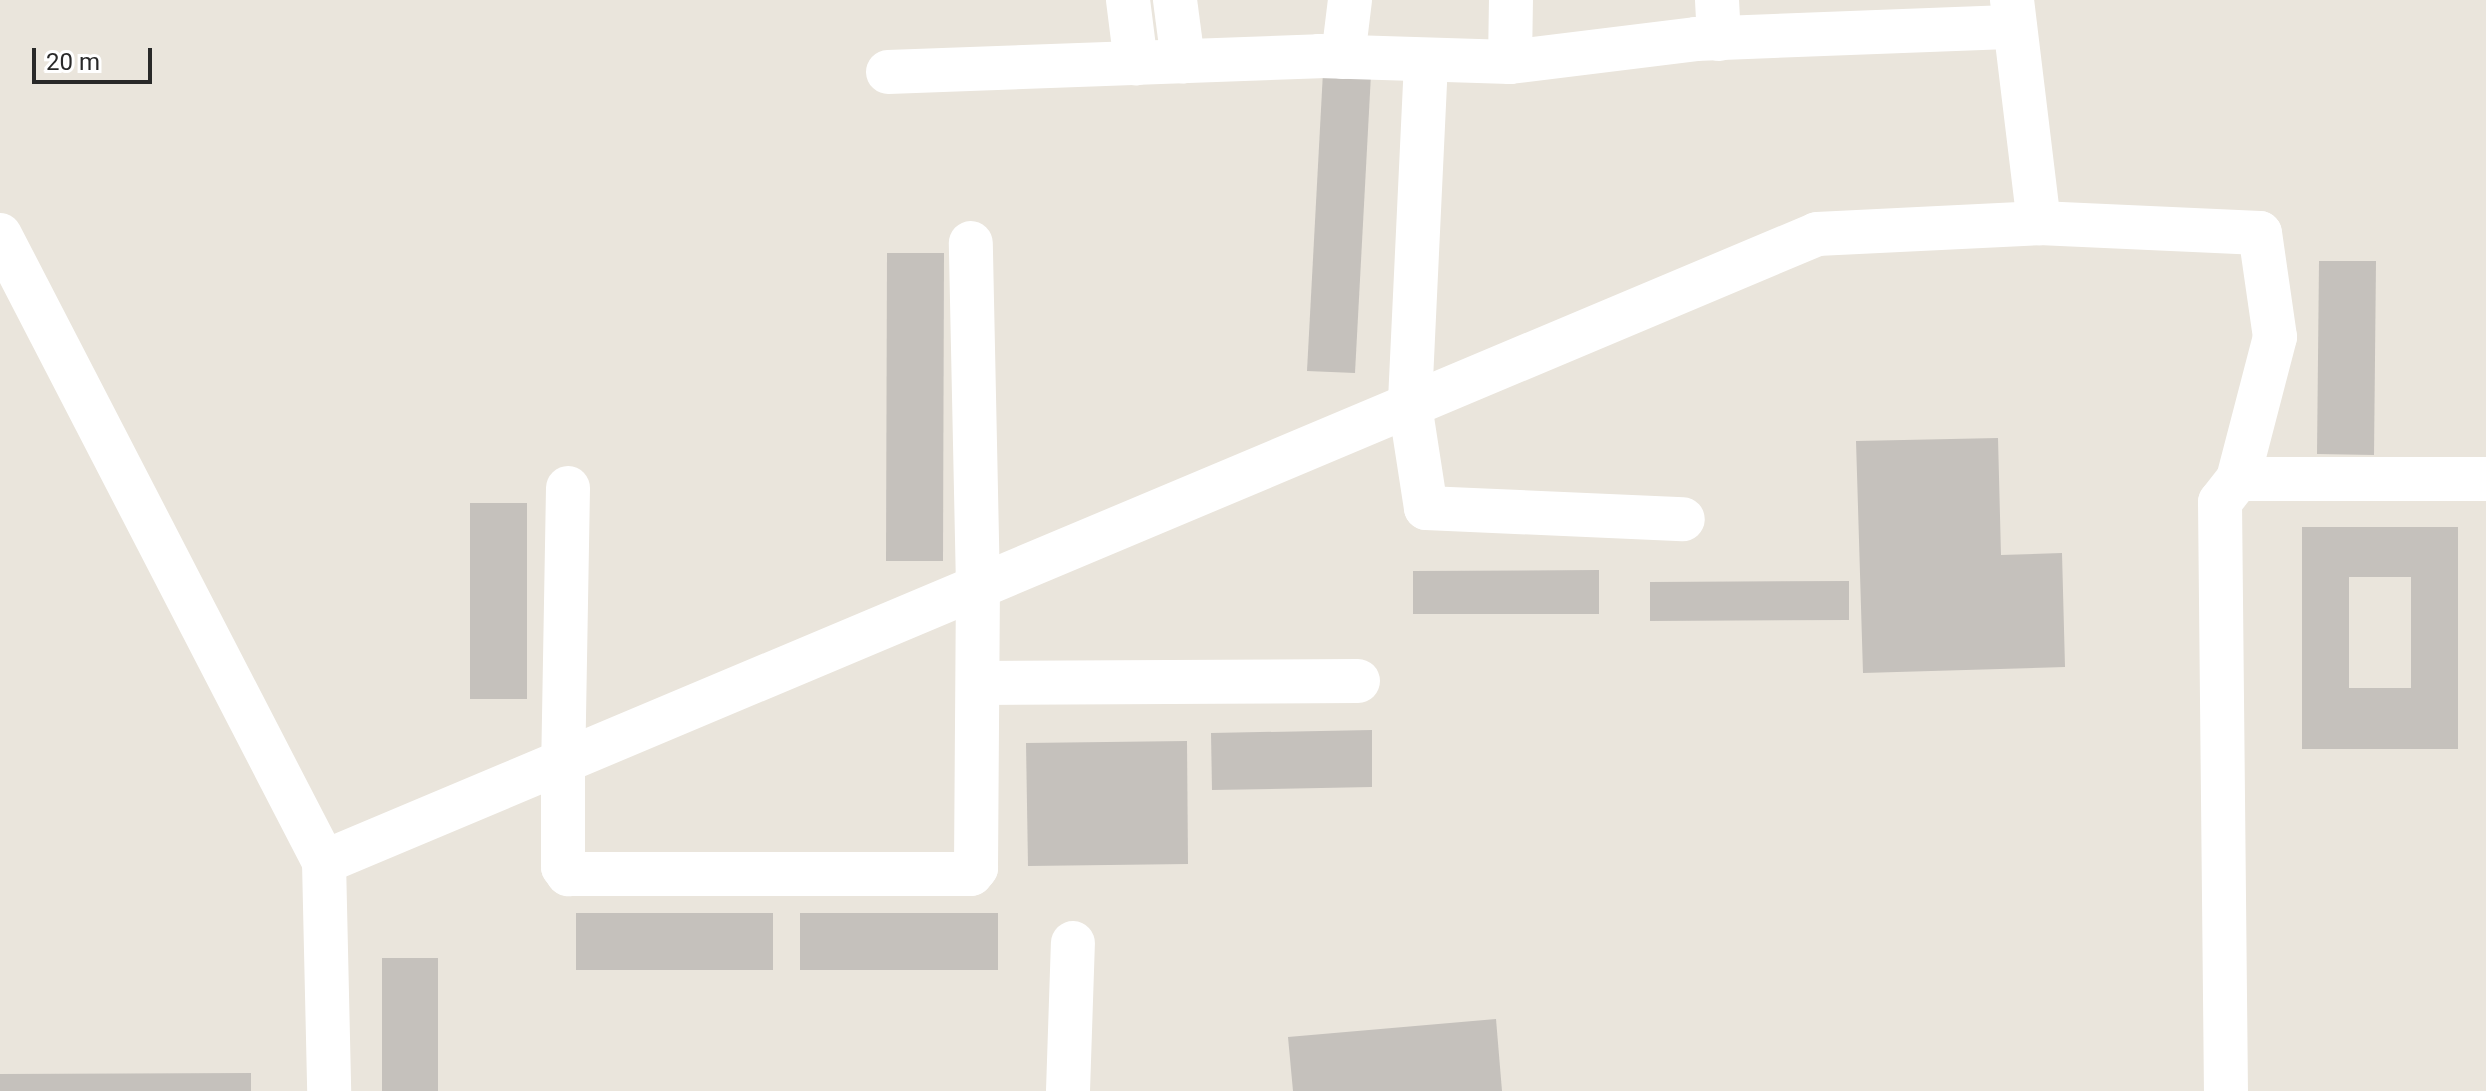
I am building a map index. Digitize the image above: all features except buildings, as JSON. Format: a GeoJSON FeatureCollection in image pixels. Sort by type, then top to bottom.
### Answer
{"type":"FeatureCollection","features":[{"type":"Feature","properties":{"kind":"street"},"geometry":{"type":"LineString","coordinates":[[1128,0],[1136,63]]}},
{"type":"Feature","properties":{"kind":"street"},"geometry":{"type":"LineString","coordinates":[[1175,0],[1183,61]]}},
{"type":"Feature","properties":{"kind":"street"},"geometry":{"type":"LineString","coordinates":[[1343,57],[1350,0]]}},
{"type":"Feature","properties":{"kind":"street"},"geometry":{"type":"LineString","coordinates":[[1510,62],[1511,0]]}},
{"type":"Feature","properties":{"kind":"street"},"geometry":{"type":"LineString","coordinates":[[888,72],[1343,57],[1426,62],[1510,62],[1718,19],[2013,14],[2039,223]]}},
{"type":"Feature","properties":{"kind":"street"},"geometry":{"type":"LineString","coordinates":[[1426,62],[1410,405],[1426,508],[1683,519]]}},
{"type":"Feature","properties":{"kind":"street"},"geometry":{"type":"LineString","coordinates":[[324,862],[1817,234],[2039,223],[2260,233],[2275,337],[2238,479],[2220,502],[2226,1091]]}},
{"type":"Feature","properties":{"kind":"street"},"geometry":{"type":"LineString","coordinates":[[0,235],[324,862],[329,1091]]}},
{"type":"Feature","properties":{"kind":"street"},"geometry":{"type":"LineString","coordinates":[[568,488],[563,763],[568,874],[964,876],[976,868],[978,587],[971,243]]}},
{"type":"Feature","properties":{"kind":"street"},"geometry":{"type":"LineString","coordinates":[[2238,479],[2486,479]]}},
{"type":"Feature","properties":{"kind":"street"},"geometry":{"type":"LineString","coordinates":[[978,683],[1358,681]]}},
{"type":"Feature","properties":{"kind":"street"},"geometry":{"type":"LineString","coordinates":[[1068,1091],[1073,943]]}}]}
